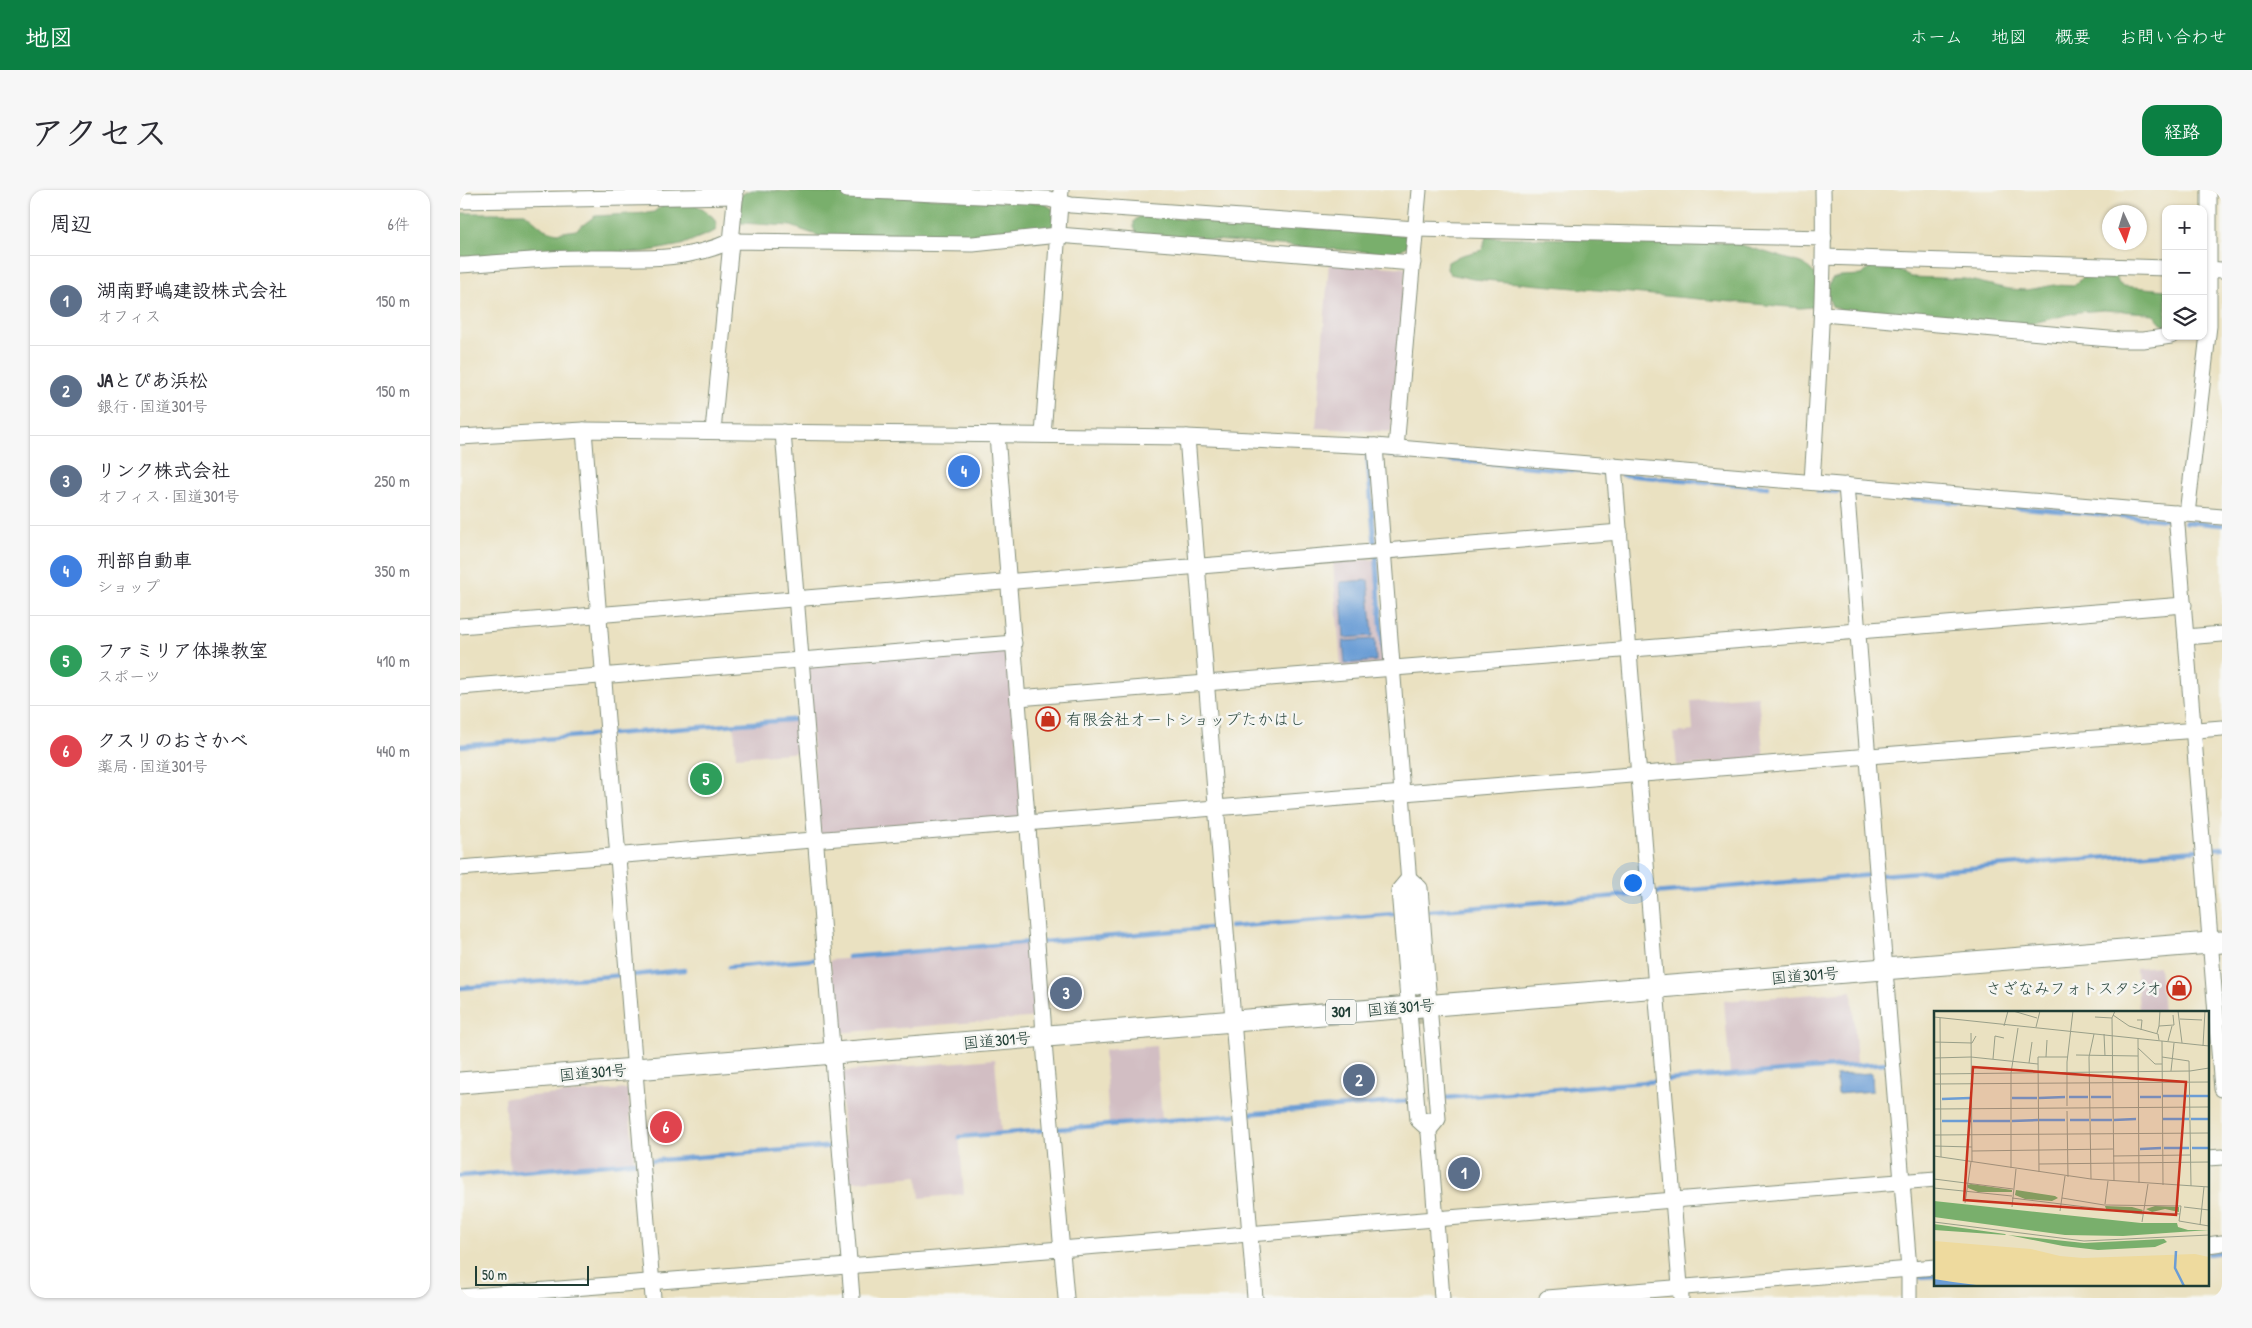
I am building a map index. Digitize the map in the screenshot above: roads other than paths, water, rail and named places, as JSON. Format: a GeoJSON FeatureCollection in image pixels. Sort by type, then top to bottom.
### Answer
{"type":"FeatureCollection","features":[{"type":"Feature","properties":{"kind":"highway","name":"国道301号"},"geometry":{"type":"LineString","coordinates":[[460,1083],[2216,942]]}},
{"type":"Feature","properties":{"kind":"street"},"geometry":{"type":"LineString","coordinates":[[847,190],[1049,199],[1060,196]]}},
{"type":"Feature","properties":{"kind":"street"},"geometry":{"type":"LineString","coordinates":[[1396,448],[1419,190]]}},
{"type":"Feature","properties":{"kind":"street"},"geometry":{"type":"LineString","coordinates":[[1812,482],[1823,314],[1824,238],[1822,190]]}},
{"type":"Feature","properties":{"kind":"street"},"geometry":{"type":"LineString","coordinates":[[2209,190],[2211,327],[2182,513],[2186,636],[2193,730],[2216,942],[2222,1089]]}},
{"type":"Feature","properties":{"kind":"street"},"geometry":{"type":"LineString","coordinates":[[460,201],[736,193],[713,431]]}},
{"type":"Feature","properties":{"kind":"street"},"geometry":{"type":"LineString","coordinates":[[1060,196],[1071,205],[1416,229],[1824,238]]}},
{"type":"Feature","properties":{"kind":"street"},"geometry":{"type":"LineString","coordinates":[[1043,435],[1060,196]]}},
{"type":"Feature","properties":{"kind":"street"},"geometry":{"type":"LineString","coordinates":[[460,266],[579,258],[664,258],[702,252],[731,241],[963,245],[1002,243],[1058,235],[1413,263]]}},
{"type":"Feature","properties":{"kind":"street"},"geometry":{"type":"LineString","coordinates":[[1824,257],[2162,268]]}},
{"type":"Feature","properties":{"kind":"street"},"geometry":{"type":"LineString","coordinates":[[1823,314],[2120,340],[2144,340],[2162,337]]}},
{"type":"Feature","properties":{"kind":"street"},"geometry":{"type":"LineString","coordinates":[[584,430],[653,1298]]}},
{"type":"Feature","properties":{"kind":"street"},"geometry":{"type":"LineString","coordinates":[[460,437],[584,430],[1187,437],[1374,446],[2222,517]]}},
{"type":"Feature","properties":{"kind":"street"},"geometry":{"type":"LineString","coordinates":[[783,432],[852,1298]]}},
{"type":"Feature","properties":{"kind":"street"},"geometry":{"type":"LineString","coordinates":[[997,434],[1066,1298]]}},
{"type":"Feature","properties":{"kind":"street"},"geometry":{"type":"LineString","coordinates":[[1187,437],[1255,1298]]}},
{"type":"Feature","properties":{"kind":"street"},"geometry":{"type":"LineString","coordinates":[[1374,446],[1417,986]]}},
{"type":"Feature","properties":{"kind":"street"},"geometry":{"type":"LineString","coordinates":[[1614,466],[1680,1293]]}},
{"type":"Feature","properties":{"kind":"street"},"geometry":{"type":"LineString","coordinates":[[1846,485],[1909,1269],[1909,1298]]}},
{"type":"Feature","properties":{"kind":"street"},"geometry":{"type":"LineString","coordinates":[[460,626],[1620,532]]}},
{"type":"Feature","properties":{"kind":"street"},"geometry":{"type":"LineString","coordinates":[[1018,698],[2184,605]]}},
{"type":"Feature","properties":{"kind":"street"},"geometry":{"type":"LineString","coordinates":[[2186,636],[2222,634]]}},
{"type":"Feature","properties":{"kind":"street"},"geometry":{"type":"LineString","coordinates":[[460,687],[1014,644]]}},
{"type":"Feature","properties":{"kind":"street"},"geometry":{"type":"LineString","coordinates":[[460,868],[2222,728]]}},
{"type":"Feature","properties":{"kind":"street"},"geometry":{"type":"LineString","coordinates":[[1409,878],[1400,890],[1438,1119],[1429,1130]]}},
{"type":"Feature","properties":{"kind":"street"},"geometry":{"type":"LineString","coordinates":[[1409,878],[1420,888],[1418,1120],[1429,1130]]}},
{"type":"Feature","properties":{"kind":"street"},"geometry":{"type":"LineString","coordinates":[[1420,1026],[1442,1298]]}},
{"type":"Feature","properties":{"kind":"street"},"geometry":{"type":"LineString","coordinates":[[460,1297],[1934,1179]]}},
{"type":"Feature","properties":{"kind":"street"},"geometry":{"type":"LineString","coordinates":[[1547,1298],[1680,1293],[1934,1267]]}},
{"type":"Feature","properties":{"kind":"water"},"geometry":{"type":"Polygon","coordinates":[[[1368,580],[1373,636],[1344,638],[1340,582],[1368,580]]]}},
{"type":"Feature","properties":{"kind":"water"},"geometry":{"type":"Polygon","coordinates":[[[1375,639],[1376,661],[1345,664],[1343,641],[1375,639]]]}},
{"type":"Feature","properties":{"kind":"water"},"geometry":{"type":"Polygon","coordinates":[[[1872,1073],[1873,1091],[1838,1094],[1836,1075],[1872,1073]]]}},
{"type":"Feature","properties":{"kind":"waterway"},"geometry":{"type":"LineString","coordinates":[[1367,453],[1375,548]]}},
{"type":"Feature","properties":{"kind":"waterway"},"geometry":{"type":"LineString","coordinates":[[1388,455],[1608,473]]}},
{"type":"Feature","properties":{"kind":"waterway"},"geometry":{"type":"LineString","coordinates":[[1622,475],[1768,487]]}},
{"type":"Feature","properties":{"kind":"waterway"},"geometry":{"type":"LineString","coordinates":[[1818,491],[1839,492]]}},
{"type":"Feature","properties":{"kind":"waterway"},"geometry":{"type":"LineString","coordinates":[[1855,494],[2169,520]]}},
{"type":"Feature","properties":{"kind":"waterway"},"geometry":{"type":"LineString","coordinates":[[2185,522],[2222,525]]}},
{"type":"Feature","properties":{"kind":"waterway"},"geometry":{"type":"LineString","coordinates":[[1376,556],[1384,665]]}},
{"type":"Feature","properties":{"kind":"waterway"},"geometry":{"type":"LineString","coordinates":[[612,734],[802,719]]}},
{"type":"Feature","properties":{"kind":"waterway"},"geometry":{"type":"LineString","coordinates":[[460,746],[603,734]]}},
{"type":"Feature","properties":{"kind":"waterway"},"geometry":{"type":"LineString","coordinates":[[2209,849],[2222,848]]}},
{"type":"Feature","properties":{"kind":"waterway"},"geometry":{"type":"LineString","coordinates":[[1882,875],[2197,850]]}},
{"type":"Feature","properties":{"kind":"waterway"},"geometry":{"type":"LineString","coordinates":[[1653,893],[1873,875]]}},
{"type":"Feature","properties":{"kind":"waterway"},"geometry":{"type":"LineString","coordinates":[[1429,911],[1644,894]]}},
{"type":"Feature","properties":{"kind":"waterway"},"geometry":{"type":"LineString","coordinates":[[1230,927],[1394,914]]}},
{"type":"Feature","properties":{"kind":"waterway"},"geometry":{"type":"LineString","coordinates":[[1043,942],[1221,927]]}},
{"type":"Feature","properties":{"kind":"waterway"},"geometry":{"type":"LineString","coordinates":[[848,957],[1032,942]]}},
{"type":"Feature","properties":{"kind":"waterway"},"geometry":{"type":"LineString","coordinates":[[729,967],[821,959]]}},
{"type":"Feature","properties":{"kind":"waterway"},"geometry":{"type":"LineString","coordinates":[[632,975],[684,970]]}},
{"type":"Feature","properties":{"kind":"waterway"},"geometry":{"type":"LineString","coordinates":[[460,988],[623,975]]}},
{"type":"Feature","properties":{"kind":"waterway"},"geometry":{"type":"LineString","coordinates":[[1668,1080],[1886,1063]]}},
{"type":"Feature","properties":{"kind":"waterway"},"geometry":{"type":"LineString","coordinates":[[1444,1098],[1659,1081]]}},
{"type":"Feature","properties":{"kind":"waterway"},"geometry":{"type":"LineString","coordinates":[[1246,1114],[1409,1101]]}},
{"type":"Feature","properties":{"kind":"waterway"},"geometry":{"type":"LineString","coordinates":[[1057,1129],[1235,1115]]}},
{"type":"Feature","properties":{"kind":"waterway"},"geometry":{"type":"LineString","coordinates":[[959,1137],[1045,1130]]}},
{"type":"Feature","properties":{"kind":"waterway"},"geometry":{"type":"LineString","coordinates":[[648,1161],[836,1146]]}},
{"type":"Feature","properties":{"kind":"waterway"},"geometry":{"type":"LineString","coordinates":[[460,1176],[634,1162]]}},
{"type":"Feature","properties":{"kind":"waterway"},"geometry":{"type":"LineString","coordinates":[[2210,1254],[2222,1252]]}},
{"type":"Feature","properties":{"kind":"waterway"},"geometry":{"type":"LineString","coordinates":[[1919,1277],[1934,1276]]}},
{"type":"Feature","properties":{"kind":"tunnel"},"geometry":{"type":"LineString","coordinates":[[1417,986],[1421,1027]]}},
{"type":"Feature","properties":{"kind":"place","name":"刑部自動車"},"geometry":{"type":"Point","coordinates":[964,471]}},
{"type":"Feature","properties":{"kind":"place","name":"有限会社オートショップたかはし"},"geometry":{"type":"Point","coordinates":[1048,719]}},
{"type":"Feature","properties":{"kind":"place","name":"ファミリア体操教室"},"geometry":{"type":"Point","coordinates":[706,779]}},
{"type":"Feature","properties":{"kind":"place","name":"さざなみフォトスタジオ"},"geometry":{"type":"Point","coordinates":[2179,988]}},
{"type":"Feature","properties":{"kind":"place","name":"リンク株式会社"},"geometry":{"type":"Point","coordinates":[1066,993]}},
{"type":"Feature","properties":{"kind":"place","name":"JAとぴあ浜松"},"geometry":{"type":"Point","coordinates":[1359,1080]}},
{"type":"Feature","properties":{"kind":"place","name":"クスリのおさかべ"},"geometry":{"type":"Point","coordinates":[666,1127]}},
{"type":"Feature","properties":{"kind":"place","name":"湖南野嶋建設株式会社"},"geometry":{"type":"Point","coordinates":[1464,1173]}}]}
